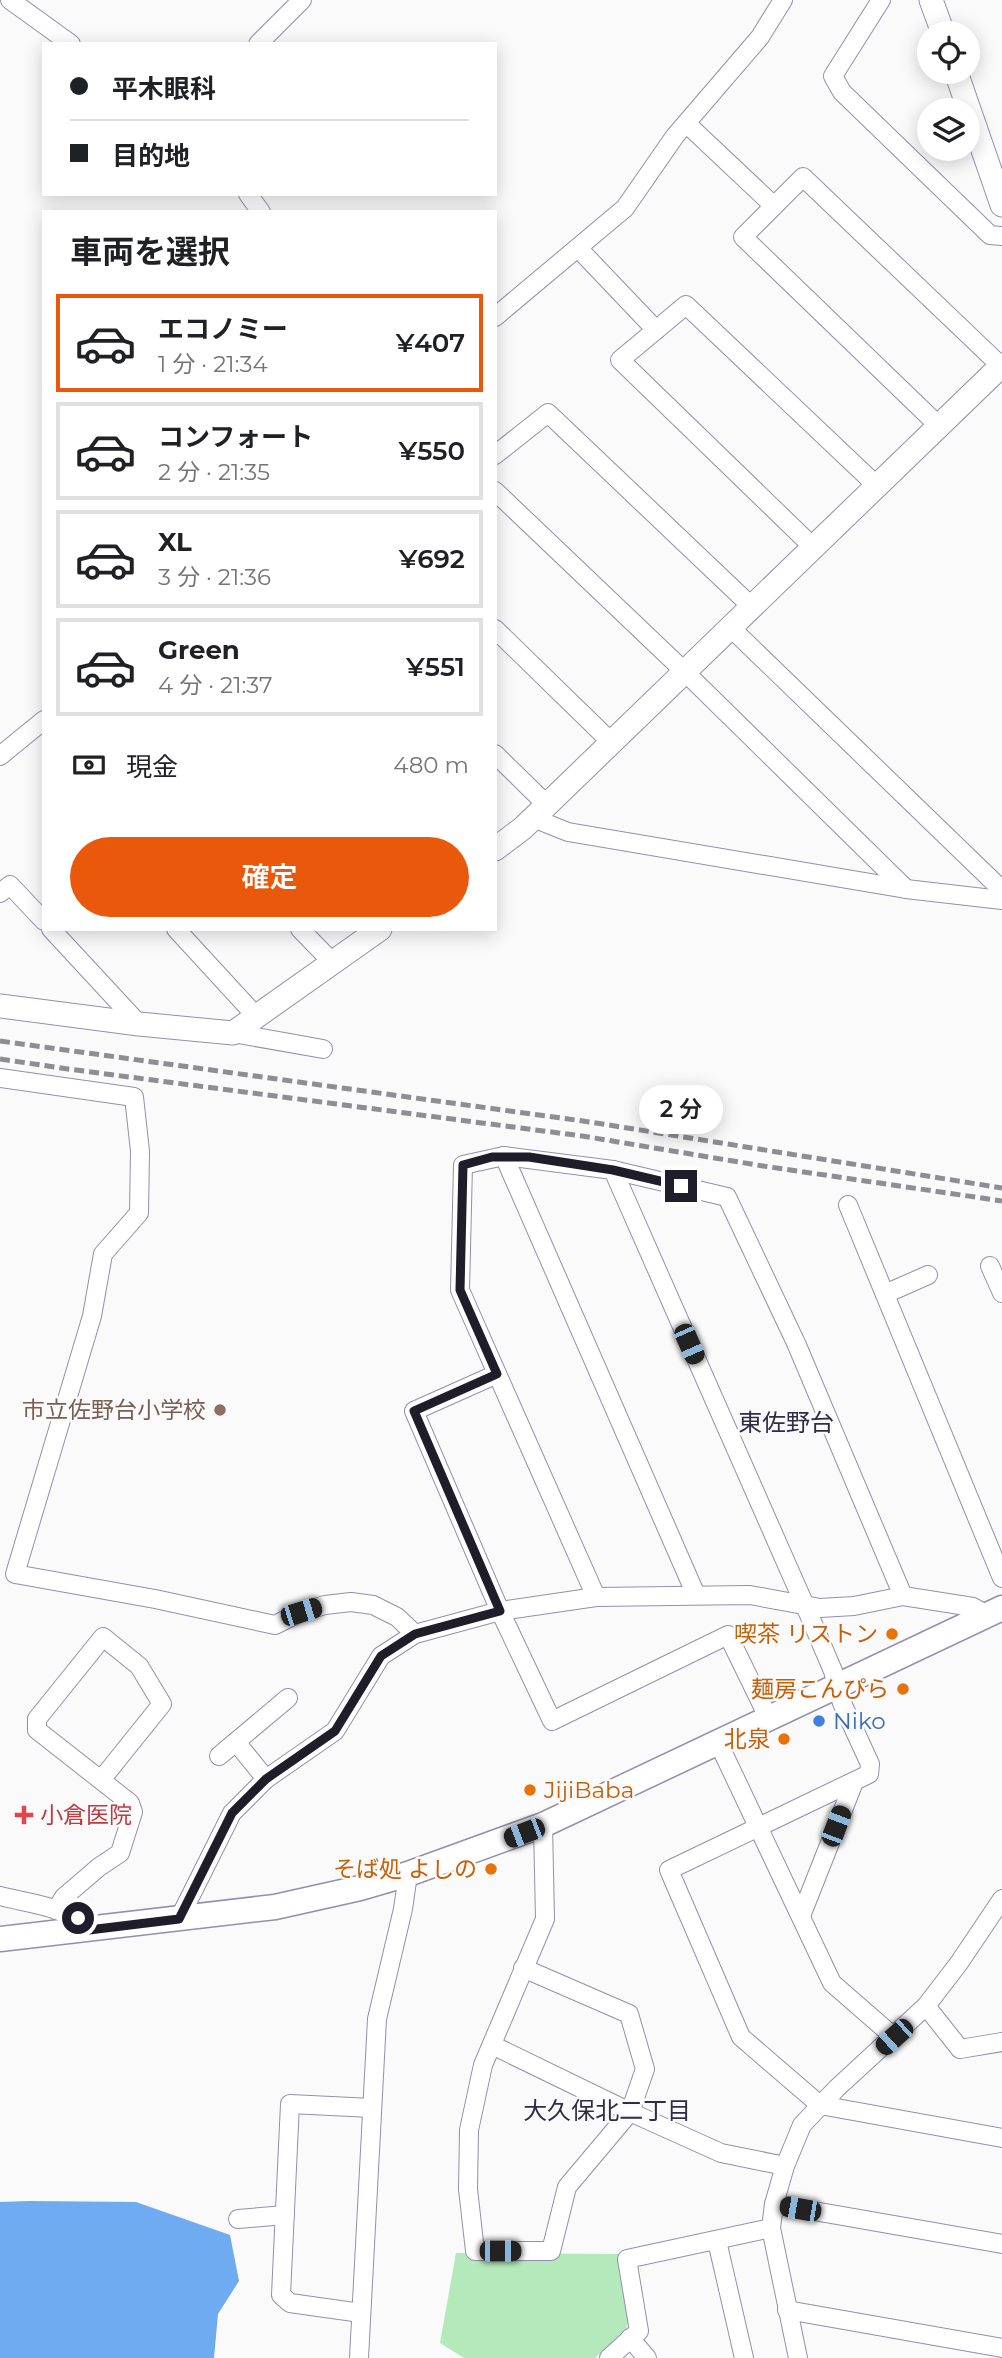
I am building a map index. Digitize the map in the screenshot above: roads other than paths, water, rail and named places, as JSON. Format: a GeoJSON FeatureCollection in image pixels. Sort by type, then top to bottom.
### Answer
{"type":"FeatureCollection","features":[{"type":"Feature","properties":{"kind":"main road"},"geometry":{"type":"LineString","coordinates":[[0,1940],[275,1907],[408,1874],[543,1825],[995,1612]]}},
{"type":"Feature","properties":{"kind":"street"},"geometry":{"type":"LineString","coordinates":[[10,0],[68,42]]}},
{"type":"Feature","properties":{"kind":"street"},"geometry":{"type":"LineString","coordinates":[[260,42],[302,0]]}},
{"type":"Feature","properties":{"kind":"street"},"geometry":{"type":"LineString","coordinates":[[497,315],[625,208],[675,136],[760,37],[783,0]]}},
{"type":"Feature","properties":{"kind":"street"},"geometry":{"type":"LineString","coordinates":[[881,0],[833,76],[842,92],[990,235],[1002,236]]}},
{"type":"Feature","properties":{"kind":"street"},"geometry":{"type":"LineString","coordinates":[[931,0],[939,21]]}},
{"type":"Feature","properties":{"kind":"street"},"geometry":{"type":"LineString","coordinates":[[960,84],[1002,205]]}},
{"type":"Feature","properties":{"kind":"street"},"geometry":{"type":"LineString","coordinates":[[687,124],[774,206]]}},
{"type":"Feature","properties":{"kind":"street"},"geometry":{"type":"LineString","coordinates":[[497,847],[540,811],[1002,366],[803,177],[743,237],[939,426]]}},
{"type":"Feature","properties":{"kind":"street"},"geometry":{"type":"LineString","coordinates":[[578,248],[656,330]]}},
{"type":"Feature","properties":{"kind":"street"},"geometry":{"type":"LineString","coordinates":[[813,547],[620,360],[686,305],[876,485]]}},
{"type":"Feature","properties":{"kind":"street"},"geometry":{"type":"LineString","coordinates":[[497,453],[548,413],[751,606]]}},
{"type":"Feature","properties":{"kind":"street"},"geometry":{"type":"LineString","coordinates":[[497,493],[684,671],[906,889]]}},
{"type":"Feature","properties":{"kind":"street"},"geometry":{"type":"LineString","coordinates":[[730,627],[1002,890]]}},
{"type":"Feature","properties":{"kind":"street"},"geometry":{"type":"LineString","coordinates":[[497,631],[610,741]]}},
{"type":"Feature","properties":{"kind":"street"},"geometry":{"type":"LineString","coordinates":[[0,756],[42,724]]}},
{"type":"Feature","properties":{"kind":"street"},"geometry":{"type":"LineString","coordinates":[[497,757],[540,811],[568,832],[906,889],[1002,900]]}},
{"type":"Feature","properties":{"kind":"street"},"geometry":{"type":"LineString","coordinates":[[0,893],[10,885],[42,919]]}},
{"type":"Feature","properties":{"kind":"street"},"geometry":{"type":"LineString","coordinates":[[53,931],[139,1024]]}},
{"type":"Feature","properties":{"kind":"street"},"geometry":{"type":"LineString","coordinates":[[178,931],[256,1016]]}},
{"type":"Feature","properties":{"kind":"street"},"geometry":{"type":"LineString","coordinates":[[302,931],[332,962]]}},
{"type":"Feature","properties":{"kind":"street"},"geometry":{"type":"LineString","coordinates":[[233,1033],[377,931]]}},
{"type":"Feature","properties":{"kind":"street"},"geometry":{"type":"LineString","coordinates":[[0,1006],[233,1033],[323,1049]]}},
{"type":"Feature","properties":{"kind":"street"},"geometry":{"type":"LineString","coordinates":[[0,1078],[134,1097],[140,1151],[139,1213],[103,1254],[92,1316],[15,1574],[155,1599],[275,1625],[301,1612],[325,1605],[351,1602],[373,1605],[397,1616],[415,1634]]}},
{"type":"Feature","properties":{"kind":"street"},"geometry":{"type":"LineString","coordinates":[[504,1156],[696,1595]]}},
{"type":"Feature","properties":{"kind":"street"},"geometry":{"type":"LineString","coordinates":[[596,1597],[460,1290],[463,1165],[504,1156],[529,1157],[613,1170],[727,1196],[796,1343],[903,1596]]}},
{"type":"Feature","properties":{"kind":"street"},"geometry":{"type":"LineString","coordinates":[[613,1170],[833,1671],[842,1703],[870,1764],[869,1774],[854,1782],[669,1870],[741,2037],[820,2105],[1002,2138]]}},
{"type":"Feature","properties":{"kind":"street"},"geometry":{"type":"LineString","coordinates":[[848,1205],[1002,1578]]}},
{"type":"Feature","properties":{"kind":"street"},"geometry":{"type":"LineString","coordinates":[[990,1266],[1002,1293]]}},
{"type":"Feature","properties":{"kind":"street"},"geometry":{"type":"LineString","coordinates":[[885,1294],[928,1276]]}},
{"type":"Feature","properties":{"kind":"street"},"geometry":{"type":"LineString","coordinates":[[497,1374],[414,1411],[500,1611],[552,1721],[728,1635],[769,1719]]}},
{"type":"Feature","properties":{"kind":"street"},"geometry":{"type":"LineString","coordinates":[[179,1919],[232,1813],[266,1779],[335,1731],[381,1656],[415,1634],[500,1611],[596,1597],[750,1595],[820,1608],[854,1606],[903,1596],[995,1612]]}},
{"type":"Feature","properties":{"kind":"street"},"geometry":{"type":"LineString","coordinates":[[56,1910],[64,1897],[120,1853],[133,1812],[130,1803],[37,1730],[37,1719],[103,1637],[139,1666],[162,1704],[101,1780]]}},
{"type":"Feature","properties":{"kind":"street"},"geometry":{"type":"LineString","coordinates":[[219,1756],[288,1698]]}},
{"type":"Feature","properties":{"kind":"street"},"geometry":{"type":"LineString","coordinates":[[236,1742],[266,1779]]}},
{"type":"Feature","properties":{"kind":"street"},"geometry":{"type":"LineString","coordinates":[[719,1742],[832,1983],[894,2037]]}},
{"type":"Feature","properties":{"kind":"street"},"geometry":{"type":"LineString","coordinates":[[801,1916],[854,1782]]}},
{"type":"Feature","properties":{"kind":"street"},"geometry":{"type":"LineString","coordinates":[[523,1968],[629,2014],[645,2069],[630,2112],[567,2187],[551,2250],[475,2251],[468,2189],[469,2130],[483,2066],[523,1968],[545,1919],[543,1825]]}},
{"type":"Feature","properties":{"kind":"street"},"geometry":{"type":"LineString","coordinates":[[359,2358],[377,2019],[403,1909],[408,1874]]}},
{"type":"Feature","properties":{"kind":"street"},"geometry":{"type":"LineString","coordinates":[[0,1896],[78,1918],[89,1930]]}},
{"type":"Feature","properties":{"kind":"street"},"geometry":{"type":"LineString","coordinates":[[798,2358],[771,2228],[774,2204],[785,2166],[802,2125],[926,2006],[999,1914]]}},
{"type":"Feature","properties":{"kind":"street"},"geometry":{"type":"LineString","coordinates":[[926,2006],[960,2049],[1002,2042]]}},
{"type":"Feature","properties":{"kind":"street"},"geometry":{"type":"LineString","coordinates":[[492,2045],[721,2153],[785,2166]]}},
{"type":"Feature","properties":{"kind":"street"},"geometry":{"type":"LineString","coordinates":[[361,2313],[290,2302],[281,2295],[290,2104],[372,2108]]}},
{"type":"Feature","properties":{"kind":"street"},"geometry":{"type":"LineString","coordinates":[[774,2204],[1002,2244]]}},
{"type":"Feature","properties":{"kind":"street"},"geometry":{"type":"LineString","coordinates":[[238,2219],[285,2215]]}},
{"type":"Feature","properties":{"kind":"street"},"geometry":{"type":"LineString","coordinates":[[609,2358],[639,2331],[626,2259],[771,2228]]}},
{"type":"Feature","properties":{"kind":"street"},"geometry":{"type":"LineString","coordinates":[[717,2241],[744,2358]]}},
{"type":"Feature","properties":{"kind":"street"},"geometry":{"type":"LineString","coordinates":[[788,2311],[1002,2348]]}},
{"type":"Feature","properties":{"kind":"street"},"geometry":{"type":"LineString","coordinates":[[630,2338],[647,2358]]}},
{"type":"Feature","properties":{"kind":"water"},"geometry":{"type":"Polygon","coordinates":[[[0,2202],[136,2202],[230,2235],[239,2281],[218,2314],[214,2358],[0,2358],[0,2202]]]}},
{"type":"Feature","properties":{"kind":"railway"},"geometry":{"type":"LineString","coordinates":[[0,1041],[590,1122],[1002,1188]]}},
{"type":"Feature","properties":{"kind":"railway"},"geometry":{"type":"LineString","coordinates":[[0,1059],[582,1136],[1002,1201]]}},
{"type":"Feature","properties":{"kind":"place","name":"市立佐野台小学校"},"geometry":{"type":"Point","coordinates":[220,1410]}},
{"type":"Feature","properties":{"kind":"place","name":"喫茶 リストン"},"geometry":{"type":"Point","coordinates":[892,1634]}},
{"type":"Feature","properties":{"kind":"place","name":"麺房こんぴら"},"geometry":{"type":"Point","coordinates":[903,1689]}},
{"type":"Feature","properties":{"kind":"place","name":"Niko"},"geometry":{"type":"Point","coordinates":[819,1721]}},
{"type":"Feature","properties":{"kind":"place","name":"北泉"},"geometry":{"type":"Point","coordinates":[784,1739]}},
{"type":"Feature","properties":{"kind":"place","name":"JijiBaba"},"geometry":{"type":"Point","coordinates":[530,1790]}},
{"type":"Feature","properties":{"kind":"place","name":"小倉医院"},"geometry":{"type":"Point","coordinates":[24,1815]}},
{"type":"Feature","properties":{"kind":"place","name":"そば処 よしの"},"geometry":{"type":"Point","coordinates":[491,1869]}},
{"type":"Feature","properties":{"kind":"district","name":"東佐野台"},"geometry":{"type":"Point","coordinates":[786,1423]}},
{"type":"Feature","properties":{"kind":"district","name":"大久保北二丁目"},"geometry":{"type":"Point","coordinates":[607,2111]}}]}
